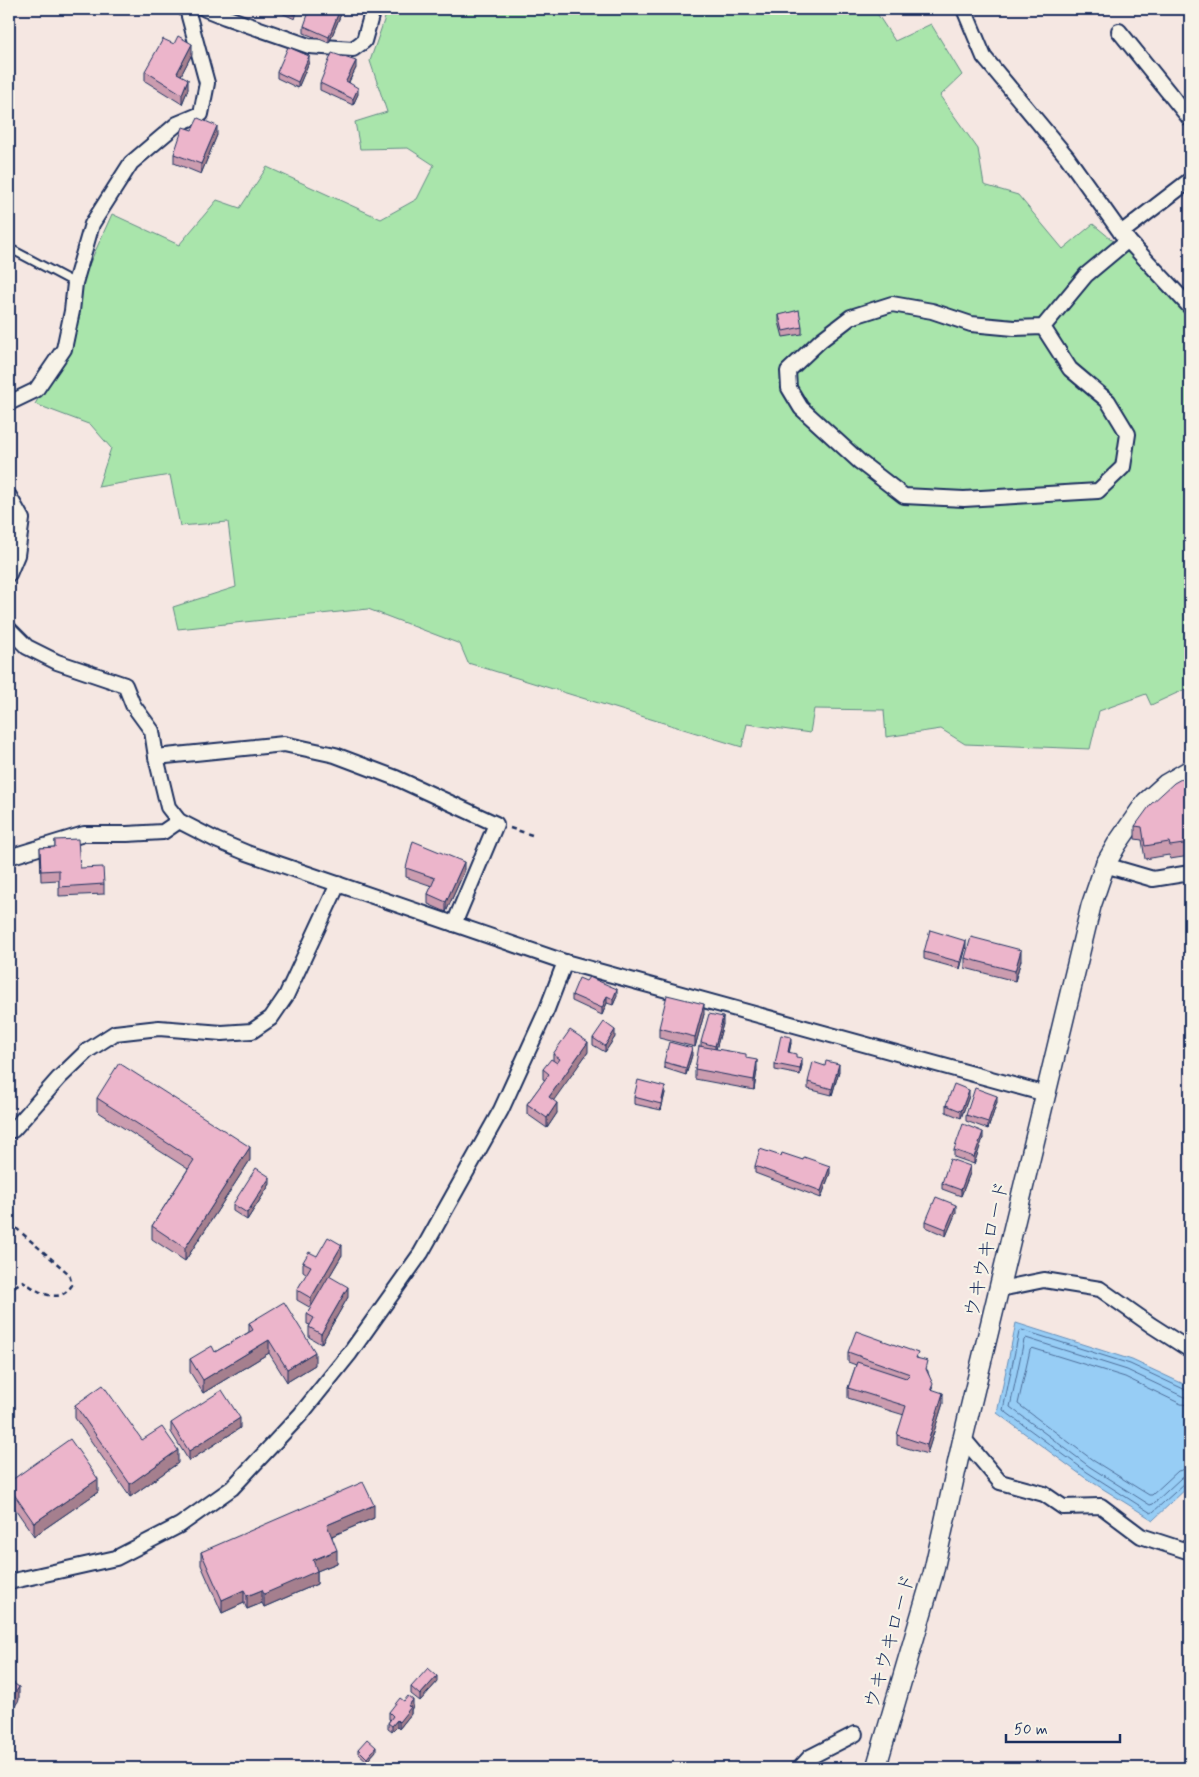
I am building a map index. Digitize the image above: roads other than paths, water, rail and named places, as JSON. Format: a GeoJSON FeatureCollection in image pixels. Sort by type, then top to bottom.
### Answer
{"type":"FeatureCollection","features":[{"type":"Feature","properties":{"kind":"street"},"geometry":{"type":"LineString","coordinates":[[9,403],[36,390],[64,349],[72,311],[75,283],[92,224],[131,163],[177,124],[201,114],[207,83],[187,9]]}},
{"type":"Feature","properties":{"kind":"street"},"geometry":{"type":"LineString","coordinates":[[206,9],[309,46],[353,49],[364,42],[373,9]]}},
{"type":"Feature","properties":{"kind":"street"},"geometry":{"type":"LineString","coordinates":[[964,9],[984,57],[1067,157],[1124,237],[1190,307]]}},
{"type":"Feature","properties":{"kind":"street"},"geometry":{"type":"LineString","coordinates":[[1118,31],[1190,119]]}},
{"type":"Feature","properties":{"kind":"street"},"geometry":{"type":"LineString","coordinates":[[1043,326],[1070,369],[1108,401],[1128,434],[1123,467],[1098,491],[964,499],[904,496],[860,462],[801,408],[789,388],[788,371],[821,340],[851,318],[892,304],[932,311],[971,324],[1014,328],[1043,326],[1086,275],[1124,237],[1190,180]]}},
{"type":"Feature","properties":{"kind":"street"},"geometry":{"type":"LineString","coordinates":[[9,496],[22,519],[17,555],[9,574]]}},
{"type":"Feature","properties":{"kind":"street"},"geometry":{"type":"LineString","coordinates":[[9,629],[27,647],[82,671],[125,685],[133,704],[152,731],[168,807],[179,821],[216,840],[247,853],[565,962],[1046,1094]]}},
{"type":"Feature","properties":{"kind":"street"},"geometry":{"type":"LineString","coordinates":[[156,756],[284,744],[335,755],[396,778],[496,824],[454,924]]}},
{"type":"Feature","properties":{"kind":"street","name":"ウキウキロード"},"geometry":{"type":"LineString","coordinates":[[876,1768],[932,1574],[1091,906],[1105,865],[1146,802],[1166,784],[1190,770]]}},
{"type":"Feature","properties":{"kind":"street"},"geometry":{"type":"LineString","coordinates":[[9,857],[84,834],[163,832],[179,821]]}},
{"type":"Feature","properties":{"kind":"street"},"geometry":{"type":"LineString","coordinates":[[1105,865],[1153,879],[1190,873]]}},
{"type":"Feature","properties":{"kind":"street"},"geometry":{"type":"LineString","coordinates":[[13,1130],[59,1078],[87,1051],[114,1033],[158,1028],[222,1033],[252,1031],[271,1018],[286,996],[338,884]]}},
{"type":"Feature","properties":{"kind":"street"},"geometry":{"type":"LineString","coordinates":[[9,1582],[116,1558],[180,1525],[232,1488],[301,1414],[350,1353],[421,1254],[501,1110],[548,1009],[565,962]]}},
{"type":"Feature","properties":{"kind":"street"},"geometry":{"type":"LineString","coordinates":[[1000,1289],[1044,1280],[1100,1289],[1190,1350]]}},
{"type":"Feature","properties":{"kind":"street"},"geometry":{"type":"LineString","coordinates":[[963,1438],[1000,1482],[1044,1494],[1063,1508],[1101,1506],[1141,1536],[1190,1552]]}},
{"type":"Feature","properties":{"kind":"street"},"geometry":{"type":"LineString","coordinates":[[800,1768],[810,1757],[855,1734]]}},
{"type":"Feature","properties":{"kind":"lane"},"geometry":{"type":"LineString","coordinates":[[9,248],[75,283]]}},
{"type":"Feature","properties":{"kind":"water"},"geometry":{"type":"Polygon","coordinates":[[[1016,1323],[1132,1360],[1190,1387],[1190,1485],[1153,1520],[1084,1477],[997,1413],[1016,1323]]]}}]}
